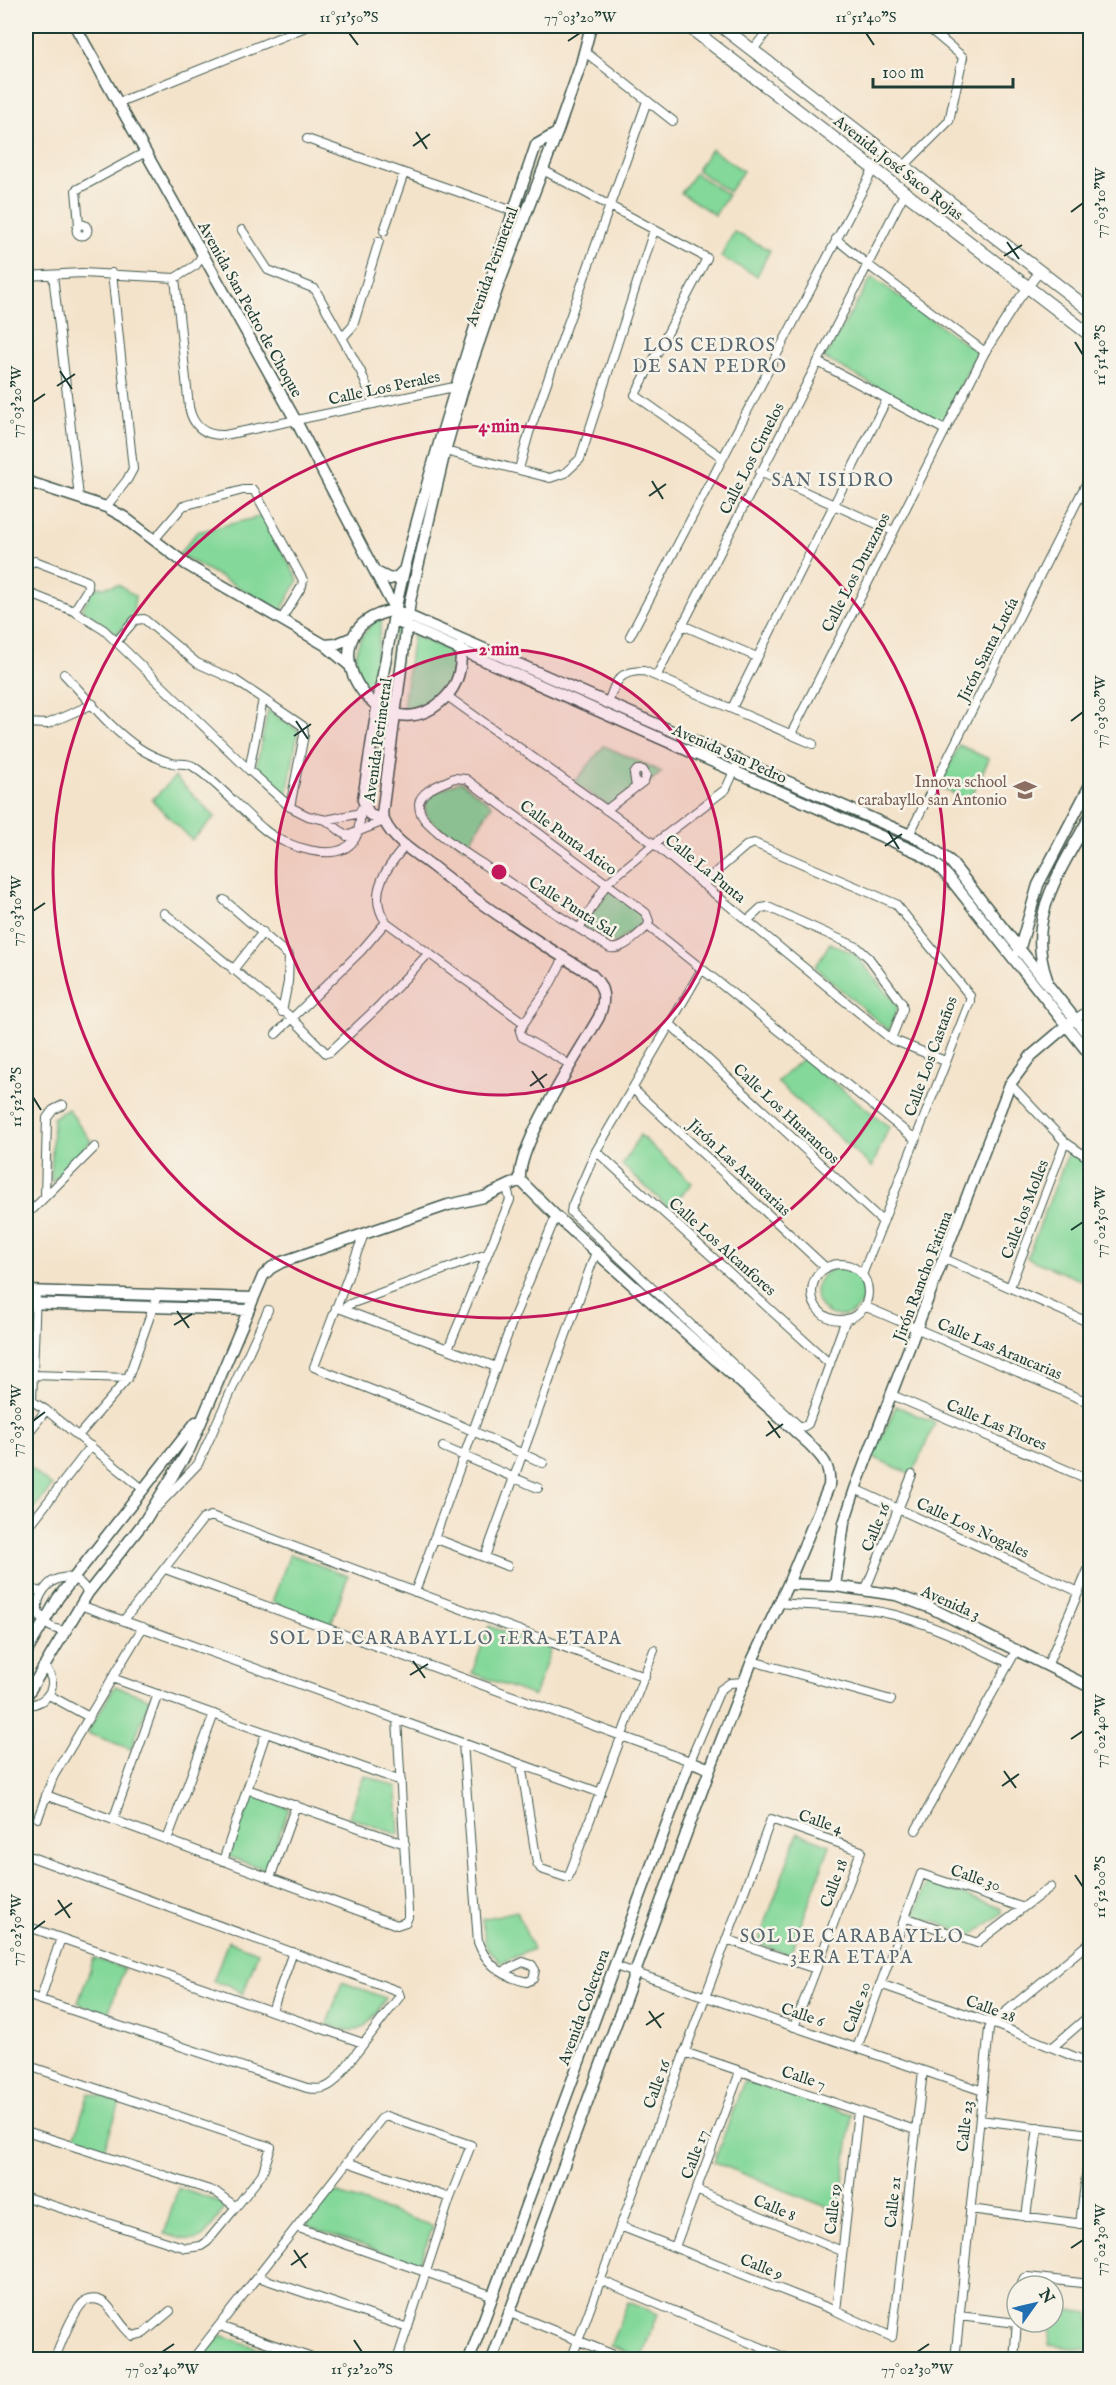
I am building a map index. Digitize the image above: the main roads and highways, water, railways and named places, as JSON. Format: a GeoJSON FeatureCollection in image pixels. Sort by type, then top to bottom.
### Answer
{"type":"FeatureCollection","features":[{"type":"Feature","properties":{"kind":"main road","name":"Avenida José Saco Rojas"},"geometry":{"type":"LineString","coordinates":[[688,26],[1090,334]]}},
{"type":"Feature","properties":{"kind":"main road","name":"Avenida José Saco Rojas"},"geometry":{"type":"LineString","coordinates":[[721,26],[1090,310]]}},
{"type":"Feature","properties":{"kind":"place","name":"Innova school carabayllo san Antonio"},"geometry":{"type":"Point","coordinates":[1025,790]}},
{"type":"Feature","properties":{"kind":"district","name":"LOS CEDROS DE SAN PEDRO"},"geometry":{"type":"Point","coordinates":[710,355]}},
{"type":"Feature","properties":{"kind":"district","name":"SAN ISIDRO"},"geometry":{"type":"Point","coordinates":[833,480]}},
{"type":"Feature","properties":{"kind":"district","name":"SOL DE CARABAYLLO 1ERA ETAPA"},"geometry":{"type":"Point","coordinates":[446,1638]}},
{"type":"Feature","properties":{"kind":"district","name":"SOL DE CARABAYLLO 3ERA ETAPA"},"geometry":{"type":"Point","coordinates":[852,1946]}}]}
